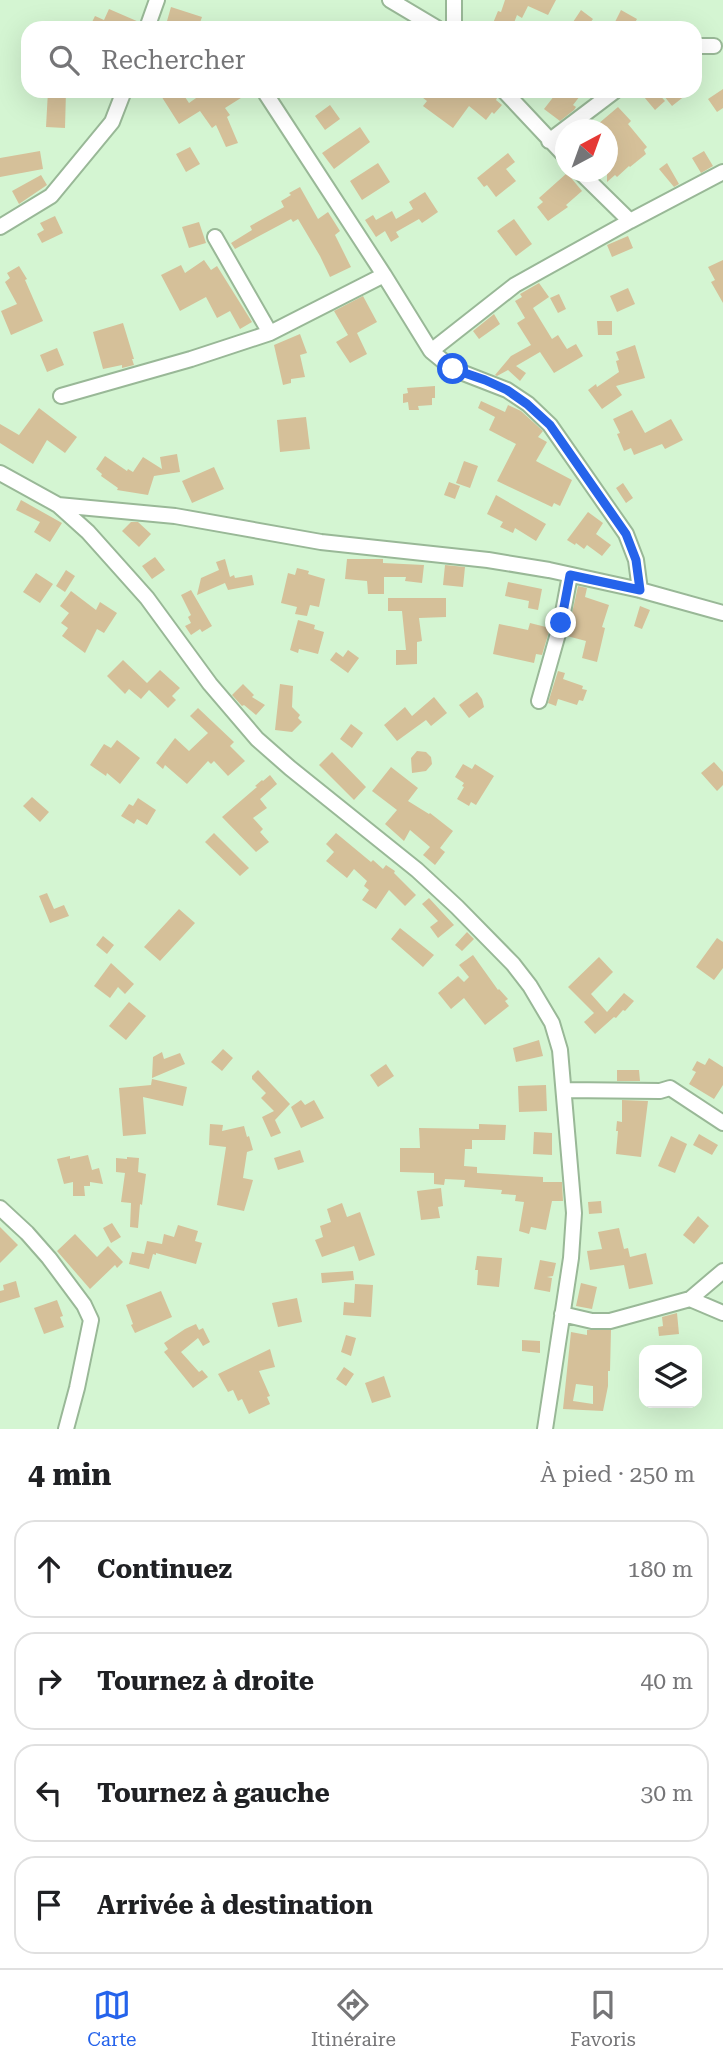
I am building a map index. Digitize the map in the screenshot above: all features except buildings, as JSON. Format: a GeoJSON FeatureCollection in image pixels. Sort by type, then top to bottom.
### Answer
{"type":"FeatureCollection","features":[{"type":"Feature","properties":{"kind":"street"},"geometry":{"type":"LineString","coordinates":[[150,21],[157,0]]}},
{"type":"Feature","properties":{"kind":"street"},"geometry":{"type":"LineString","coordinates":[[390,0],[425,21]]}},
{"type":"Feature","properties":{"kind":"street"},"geometry":{"type":"LineString","coordinates":[[454,0],[454,21]]}},
{"type":"Feature","properties":{"kind":"street"},"geometry":{"type":"LineString","coordinates":[[702,46],[714,46]]}},
{"type":"Feature","properties":{"kind":"street"},"geometry":{"type":"LineString","coordinates":[[0,227],[51,196],[112,122],[121,98]]}},
{"type":"Feature","properties":{"kind":"street"},"geometry":{"type":"LineString","coordinates":[[269,98],[431,351],[453,369],[507,390],[550,425],[626,534],[636,560],[640,590]]}},
{"type":"Feature","properties":{"kind":"street"},"geometry":{"type":"LineString","coordinates":[[512,98],[555,146]]}},
{"type":"Feature","properties":{"kind":"street"},"geometry":{"type":"LineString","coordinates":[[550,141],[606,98]]}},
{"type":"Feature","properties":{"kind":"street"},"geometry":{"type":"LineString","coordinates":[[431,351],[515,285],[723,172]]}},
{"type":"Feature","properties":{"kind":"street"},"geometry":{"type":"LineString","coordinates":[[590,182],[630,221]]}},
{"type":"Feature","properties":{"kind":"street"},"geometry":{"type":"LineString","coordinates":[[215,237],[270,333]]}},
{"type":"Feature","properties":{"kind":"street"},"geometry":{"type":"LineString","coordinates":[[61,396],[270,333],[384,275]]}},
{"type":"Feature","properties":{"kind":"street"},"geometry":{"type":"LineString","coordinates":[[0,473],[58,505],[88,532],[147,598],[210,684],[257,739],[417,870],[457,907],[513,964],[552,1023],[560,1050],[574,1213],[571,1258],[545,1429]]}},
{"type":"Feature","properties":{"kind":"street"},"geometry":{"type":"LineString","coordinates":[[58,505],[175,516],[321,542],[488,560],[640,590],[723,613]]}},
{"type":"Feature","properties":{"kind":"street"},"geometry":{"type":"LineString","coordinates":[[539,701],[561,623],[570,575]]}},
{"type":"Feature","properties":{"kind":"street"},"geometry":{"type":"LineString","coordinates":[[564,1090],[660,1091],[670,1088],[723,1123]]}},
{"type":"Feature","properties":{"kind":"street"},"geometry":{"type":"LineString","coordinates":[[0,1208],[49,1258],[84,1305],[91,1320],[66,1429]]}},
{"type":"Feature","properties":{"kind":"street"},"geometry":{"type":"LineString","coordinates":[[562,1314],[580,1320],[600,1322],[690,1299],[723,1271]]}},
{"type":"Feature","properties":{"kind":"street"},"geometry":{"type":"LineString","coordinates":[[690,1299],[723,1313]]}},
{"type":"Feature","properties":{"kind":"route"},"geometry":{"type":"LineString","coordinates":[[453,369],[507,390],[550,425],[626,534],[636,560],[640,590],[570,575],[561,623]]}}]}
